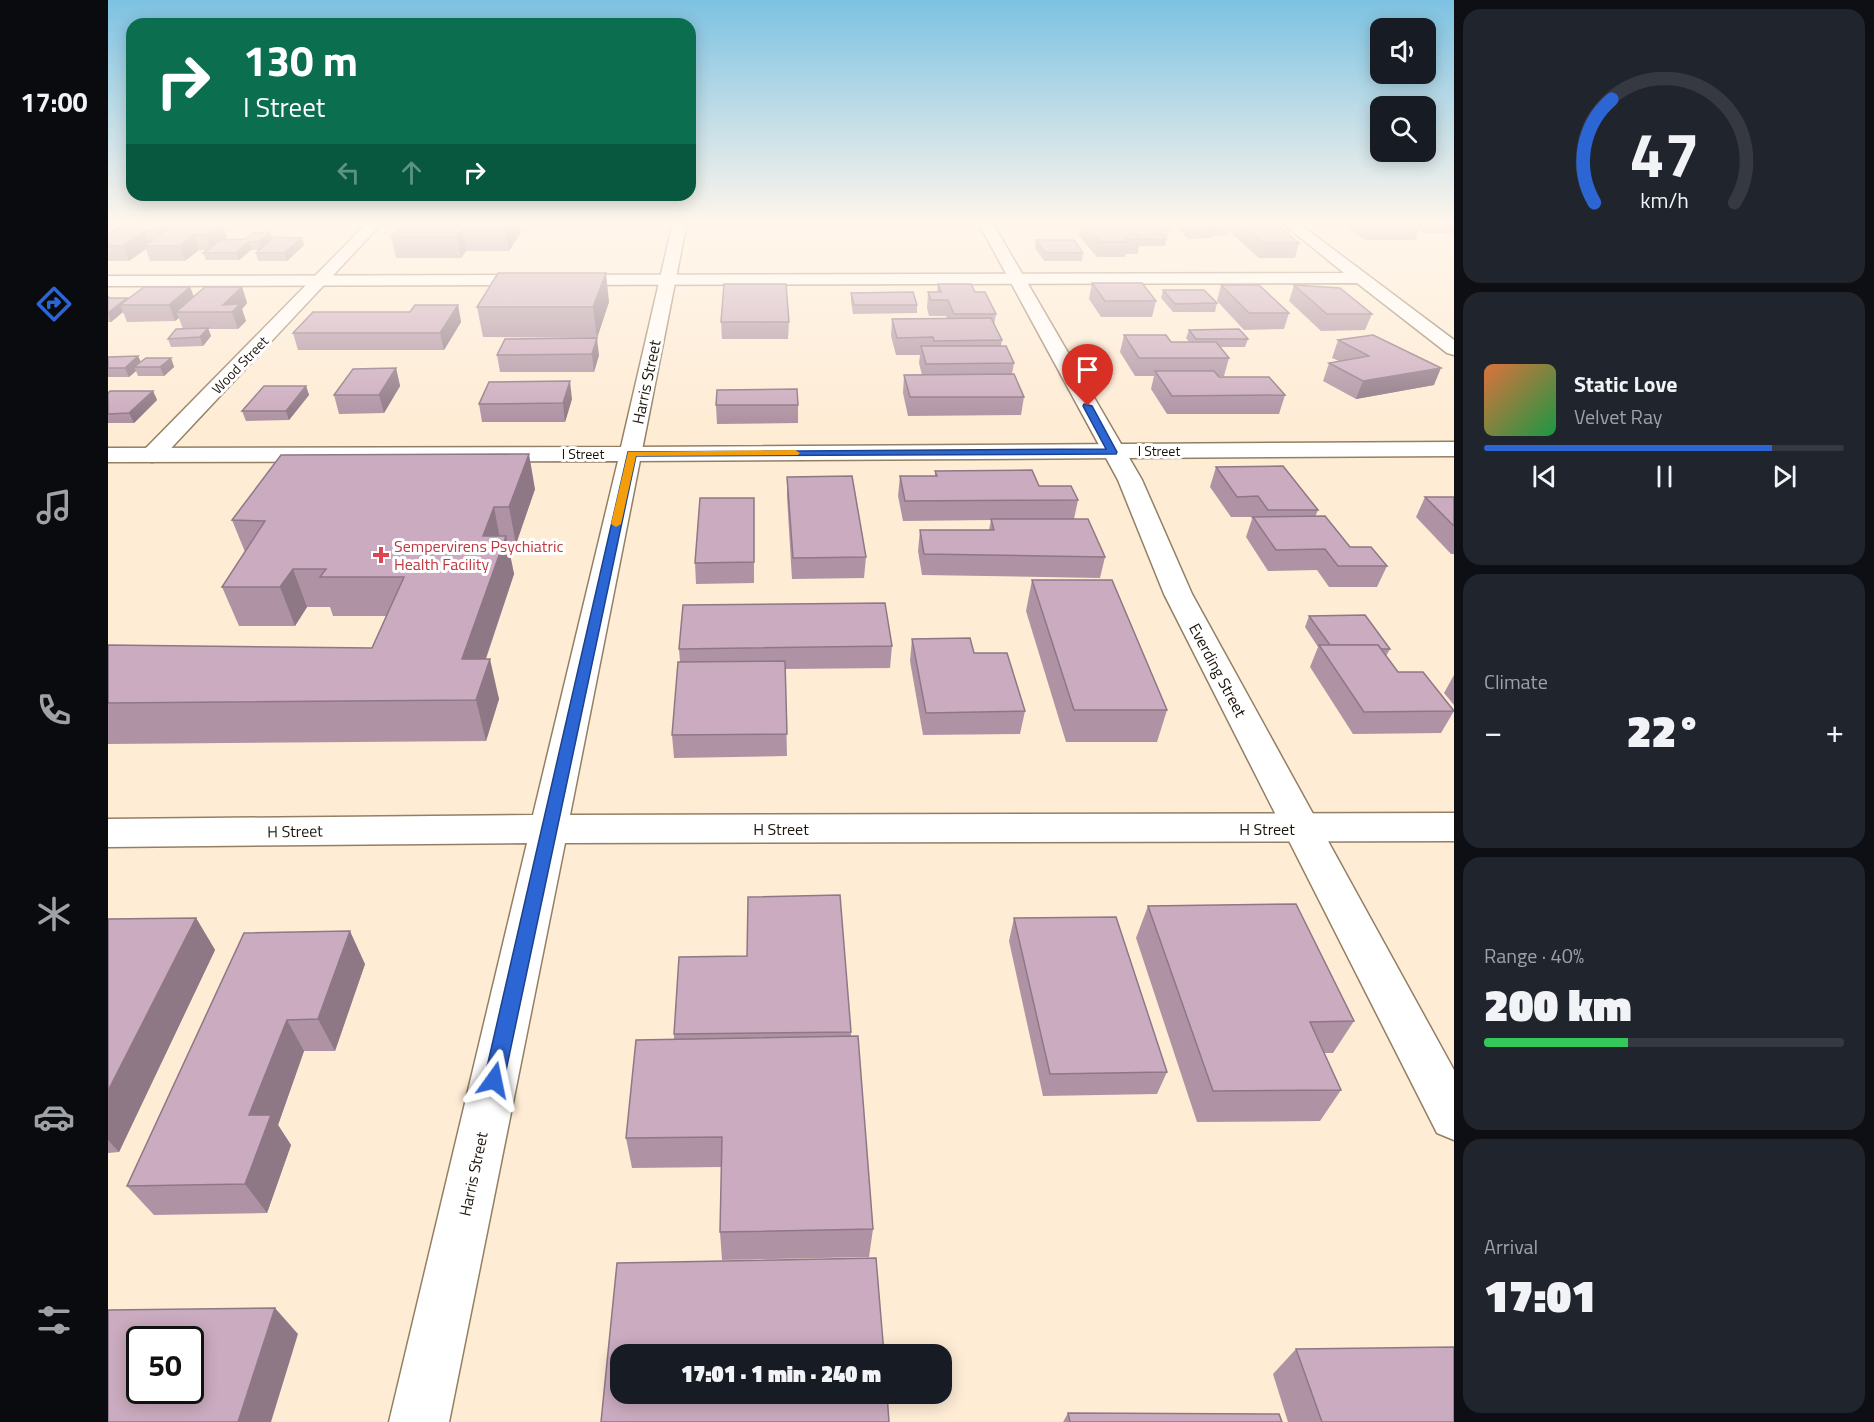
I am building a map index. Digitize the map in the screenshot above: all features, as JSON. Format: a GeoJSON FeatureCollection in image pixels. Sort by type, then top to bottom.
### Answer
{"type":"FeatureCollection","features":[{"type":"Feature","properties":{"kind":"street","name":"Wood Street"},"geometry":{"type":"LineString","coordinates":[[152,455],[313,288]]}},
{"type":"Feature","properties":{"kind":"street","name":"Harris Street"},"geometry":{"type":"LineString","coordinates":[[419,1422],[666,288]]}},
{"type":"Feature","properties":{"kind":"street","name":"Everding Street"},"geometry":{"type":"LineString","coordinates":[[1022,288],[1130,480],[1178,594],[1454,1117]]}},
{"type":"Feature","properties":{"kind":"street"},"geometry":{"type":"LineString","coordinates":[[1375,288],[1454,349]]}},
{"type":"Feature","properties":{"kind":"street","name":"I Street"},"geometry":{"type":"LineString","coordinates":[[108,455],[1454,449]]}},
{"type":"Feature","properties":{"kind":"street"},"geometry":{"type":"LineString","coordinates":[[466,454],[495,461],[584,465],[601,471],[609,476],[608,488],[619,511]]}},
{"type":"Feature","properties":{"kind":"street","name":"H Street"},"geometry":{"type":"LineString","coordinates":[[108,833],[549,829],[1454,827]]}},
{"type":"Feature","properties":{"kind":"building"},"geometry":{"type":"Polygon","coordinates":[[[142,288],[188,288],[169,305],[120,305],[142,288]]]}},
{"type":"Feature","properties":{"kind":"building"},"geometry":{"type":"Polygon","coordinates":[[[203,288],[241,288],[223,305],[240,304],[232,312],[176,312],[203,288]]]}},
{"type":"Feature","properties":{"kind":"building"},"geometry":{"type":"Polygon","coordinates":[[[489,288],[600,288],[593,307],[477,307],[489,288]]]}},
{"type":"Feature","properties":{"kind":"building"},"geometry":{"type":"Polygon","coordinates":[[[724,288],[786,288],[789,322],[721,322],[724,288]]]}},
{"type":"Feature","properties":{"kind":"building"},"geometry":{"type":"Polygon","coordinates":[[[940,288],[973,288],[975,292],[985,292],[996,314],[954,314],[948,300],[931,300],[928,292],[941,292],[940,288]]]}},
{"type":"Feature","properties":{"kind":"building"},"geometry":{"type":"Polygon","coordinates":[[[1096,288],[1146,288],[1156,301],[1105,301],[1096,288]]]}},
{"type":"Feature","properties":{"kind":"building"},"geometry":{"type":"Polygon","coordinates":[[[1224,288],[1263,288],[1289,313],[1249,313],[1224,288]]]}},
{"type":"Feature","properties":{"kind":"building"},"geometry":{"type":"Polygon","coordinates":[[[1298,288],[1340,288],[1372,314],[1327,314],[1298,288]]]}},
{"type":"Feature","properties":{"kind":"building"},"geometry":{"type":"Polygon","coordinates":[[[1163,290],[1204,290],[1217,303],[1175,304],[1163,290]]]}},
{"type":"Feature","properties":{"kind":"building"},"geometry":{"type":"Polygon","coordinates":[[[913,292],[917,305],[854,305],[851,293],[913,292]]]}},
{"type":"Feature","properties":{"kind":"building"},"geometry":{"type":"Polygon","coordinates":[[[108,298],[127,298],[108,313],[108,298]]]}},
{"type":"Feature","properties":{"kind":"building"},"geometry":{"type":"Polygon","coordinates":[[[415,305],[458,305],[440,333],[293,333],[313,312],[410,312],[415,305]]]}},
{"type":"Feature","properties":{"kind":"building"},"geometry":{"type":"Polygon","coordinates":[[[991,318],[1002,340],[934,341],[933,337],[897,338],[892,319],[991,318]]]}},
{"type":"Feature","properties":{"kind":"building"},"geometry":{"type":"Polygon","coordinates":[[[208,328],[200,337],[168,339],[176,329],[208,328]]]}},
{"type":"Feature","properties":{"kind":"building"},"geometry":{"type":"Polygon","coordinates":[[[1239,329],[1248,339],[1196,339],[1189,330],[1239,329]]]}},
{"type":"Feature","properties":{"kind":"building"},"geometry":{"type":"Polygon","coordinates":[[[1124,335],[1166,335],[1171,342],[1216,342],[1229,358],[1139,358],[1124,335]]]}},
{"type":"Feature","properties":{"kind":"building"},"geometry":{"type":"Polygon","coordinates":[[[1373,335],[1441,368],[1363,381],[1329,363],[1369,356],[1338,340],[1373,335]]]}},
{"type":"Feature","properties":{"kind":"building"},"geometry":{"type":"Polygon","coordinates":[[[597,338],[592,354],[497,355],[505,339],[597,338]]]}},
{"type":"Feature","properties":{"kind":"building"},"geometry":{"type":"Polygon","coordinates":[[[921,346],[1006,346],[1014,363],[926,364],[921,346]]]}},
{"type":"Feature","properties":{"kind":"building"},"geometry":{"type":"Polygon","coordinates":[[[138,356],[125,368],[108,368],[108,357],[138,356]]]}},
{"type":"Feature","properties":{"kind":"building"},"geometry":{"type":"Polygon","coordinates":[[[146,358],[171,358],[160,367],[134,367],[146,358]]]}},
{"type":"Feature","properties":{"kind":"building"},"geometry":{"type":"Polygon","coordinates":[[[396,368],[379,395],[334,395],[353,369],[396,368]]]}},
{"type":"Feature","properties":{"kind":"building"},"geometry":{"type":"Polygon","coordinates":[[[1155,371],[1214,371],[1219,377],[1269,377],[1285,395],[1172,396],[1155,371]]]}},
{"type":"Feature","properties":{"kind":"building"},"geometry":{"type":"Polygon","coordinates":[[[1014,374],[1024,397],[910,397],[904,375],[1014,374]]]}},
{"type":"Feature","properties":{"kind":"building"},"geometry":{"type":"Polygon","coordinates":[[[570,381],[563,403],[479,404],[489,382],[570,381]]]}},
{"type":"Feature","properties":{"kind":"building"},"geometry":{"type":"Polygon","coordinates":[[[264,386],[306,386],[286,411],[242,411],[264,386]]]}},
{"type":"Feature","properties":{"kind":"building"},"geometry":{"type":"Polygon","coordinates":[[[797,389],[798,405],[716,405],[717,390],[797,389]]]}},
{"type":"Feature","properties":{"kind":"building"},"geometry":{"type":"Polygon","coordinates":[[[110,391],[153,391],[129,413],[108,414],[108,393],[110,391]]]}},
{"type":"Feature","properties":{"kind":"building"},"geometry":{"type":"Polygon","coordinates":[[[529,454],[509,507],[494,507],[483,536],[506,536],[462,659],[490,659],[476,700],[108,703],[108,645],[372,648],[404,577],[320,577],[326,569],[293,569],[280,587],[222,587],[265,521],[232,520],[281,455],[529,454]]]}},
{"type":"Feature","properties":{"kind":"building"},"geometry":{"type":"Polygon","coordinates":[[[1283,466],[1318,510],[1268,510],[1258,496],[1237,497],[1216,467],[1283,466]]]}},
{"type":"Feature","properties":{"kind":"building"},"geometry":{"type":"Polygon","coordinates":[[[1032,470],[1039,486],[1071,486],[1078,500],[905,501],[900,476],[937,476],[935,471],[1032,470]]]}},
{"type":"Feature","properties":{"kind":"building"},"geometry":{"type":"Polygon","coordinates":[[[852,476],[866,557],[793,558],[787,477],[852,476]]]}},
{"type":"Feature","properties":{"kind":"building"},"geometry":{"type":"Polygon","coordinates":[[[1425,497],[1454,497],[1454,526],[1425,497]]]}},
{"type":"Feature","properties":{"kind":"building"},"geometry":{"type":"Polygon","coordinates":[[[700,498],[754,498],[754,562],[695,563],[700,498]]]}},
{"type":"Feature","properties":{"kind":"building"},"geometry":{"type":"Polygon","coordinates":[[[1325,516],[1350,547],[1371,547],[1387,566],[1338,566],[1325,549],[1276,550],[1253,517],[1325,516]]]}},
{"type":"Feature","properties":{"kind":"building"},"geometry":{"type":"Polygon","coordinates":[[[991,519],[1088,519],[1105,557],[924,554],[920,530],[994,530],[991,519]]]}},
{"type":"Feature","properties":{"kind":"building"},"geometry":{"type":"Polygon","coordinates":[[[1032,580],[1112,580],[1167,710],[1074,710],[1032,580]]]}},
{"type":"Feature","properties":{"kind":"building"},"geometry":{"type":"Polygon","coordinates":[[[885,603],[892,646],[679,649],[683,605],[885,603]]]}},
{"type":"Feature","properties":{"kind":"building"},"geometry":{"type":"Polygon","coordinates":[[[1365,615],[1390,649],[1381,649],[1378,645],[1330,645],[1309,616],[1365,615]]]}},
{"type":"Feature","properties":{"kind":"building"},"geometry":{"type":"Polygon","coordinates":[[[970,638],[974,653],[1007,653],[1025,711],[926,713],[912,639],[970,638]]]}},
{"type":"Feature","properties":{"kind":"building"},"geometry":{"type":"Polygon","coordinates":[[[1319,645],[1378,645],[1398,672],[1423,672],[1454,711],[1364,712],[1319,645]]]}},
{"type":"Feature","properties":{"kind":"building"},"geometry":{"type":"Polygon","coordinates":[[[785,661],[787,734],[672,735],[678,662],[785,661]]]}},
{"type":"Feature","properties":{"kind":"building"},"geometry":{"type":"Polygon","coordinates":[[[840,895],[851,1032],[674,1034],[679,957],[747,956],[748,897],[840,895]]]}},
{"type":"Feature","properties":{"kind":"building"},"geometry":{"type":"Polygon","coordinates":[[[1296,904],[1354,1021],[1310,1022],[1341,1090],[1213,1091],[1148,906],[1296,904]]]}},
{"type":"Feature","properties":{"kind":"building"},"geometry":{"type":"Polygon","coordinates":[[[1116,917],[1167,1072],[1050,1074],[1014,918],[1116,917]]]}},
{"type":"Feature","properties":{"kind":"building"},"geometry":{"type":"Polygon","coordinates":[[[196,918],[108,1091],[108,919],[196,918]]]}},
{"type":"Feature","properties":{"kind":"building"},"geometry":{"type":"Polygon","coordinates":[[[350,931],[318,1019],[287,1020],[249,1115],[271,1115],[245,1184],[127,1186],[244,933],[350,931]]]}},
{"type":"Feature","properties":{"kind":"building"},"geometry":{"type":"Polygon","coordinates":[[[858,1036],[873,1229],[720,1232],[722,1137],[626,1138],[636,1040],[858,1036]]]}},
{"type":"Feature","properties":{"kind":"building"},"geometry":{"type":"Polygon","coordinates":[[[876,1258],[883,1344],[610,1344],[610,1404],[888,1404],[889,1422],[601,1422],[617,1263],[876,1258]]]}},
{"type":"Feature","properties":{"kind":"building"},"geometry":{"type":"Polygon","coordinates":[[[275,1308],[238,1422],[108,1422],[108,1310],[275,1308]]]}},
{"type":"Feature","properties":{"kind":"building"},"geometry":{"type":"Polygon","coordinates":[[[1454,1347],[1454,1422],[1322,1422],[1296,1349],[1454,1347]]]}},
{"type":"Feature","properties":{"kind":"building"},"geometry":{"type":"Polygon","coordinates":[[[1068,1413],[1279,1414],[1282,1422],[1070,1422],[1068,1413]]]}},
{"type":"Feature","properties":{"kind":"slow traffic"},"geometry":{"type":"LineString","coordinates":[[616,524],[631,454],[795,453]]}},
{"type":"Feature","properties":{"kind":"place","name":"Sempervirens Psychiatric Health Facility"},"geometry":{"type":"Point","coordinates":[381,555]}},
{"type":"Feature","properties":{"kind":"route"},"geometry":{"type":"LineString","coordinates":[[494,1080],[631,454],[1113,452],[1088,406]]}}]}
